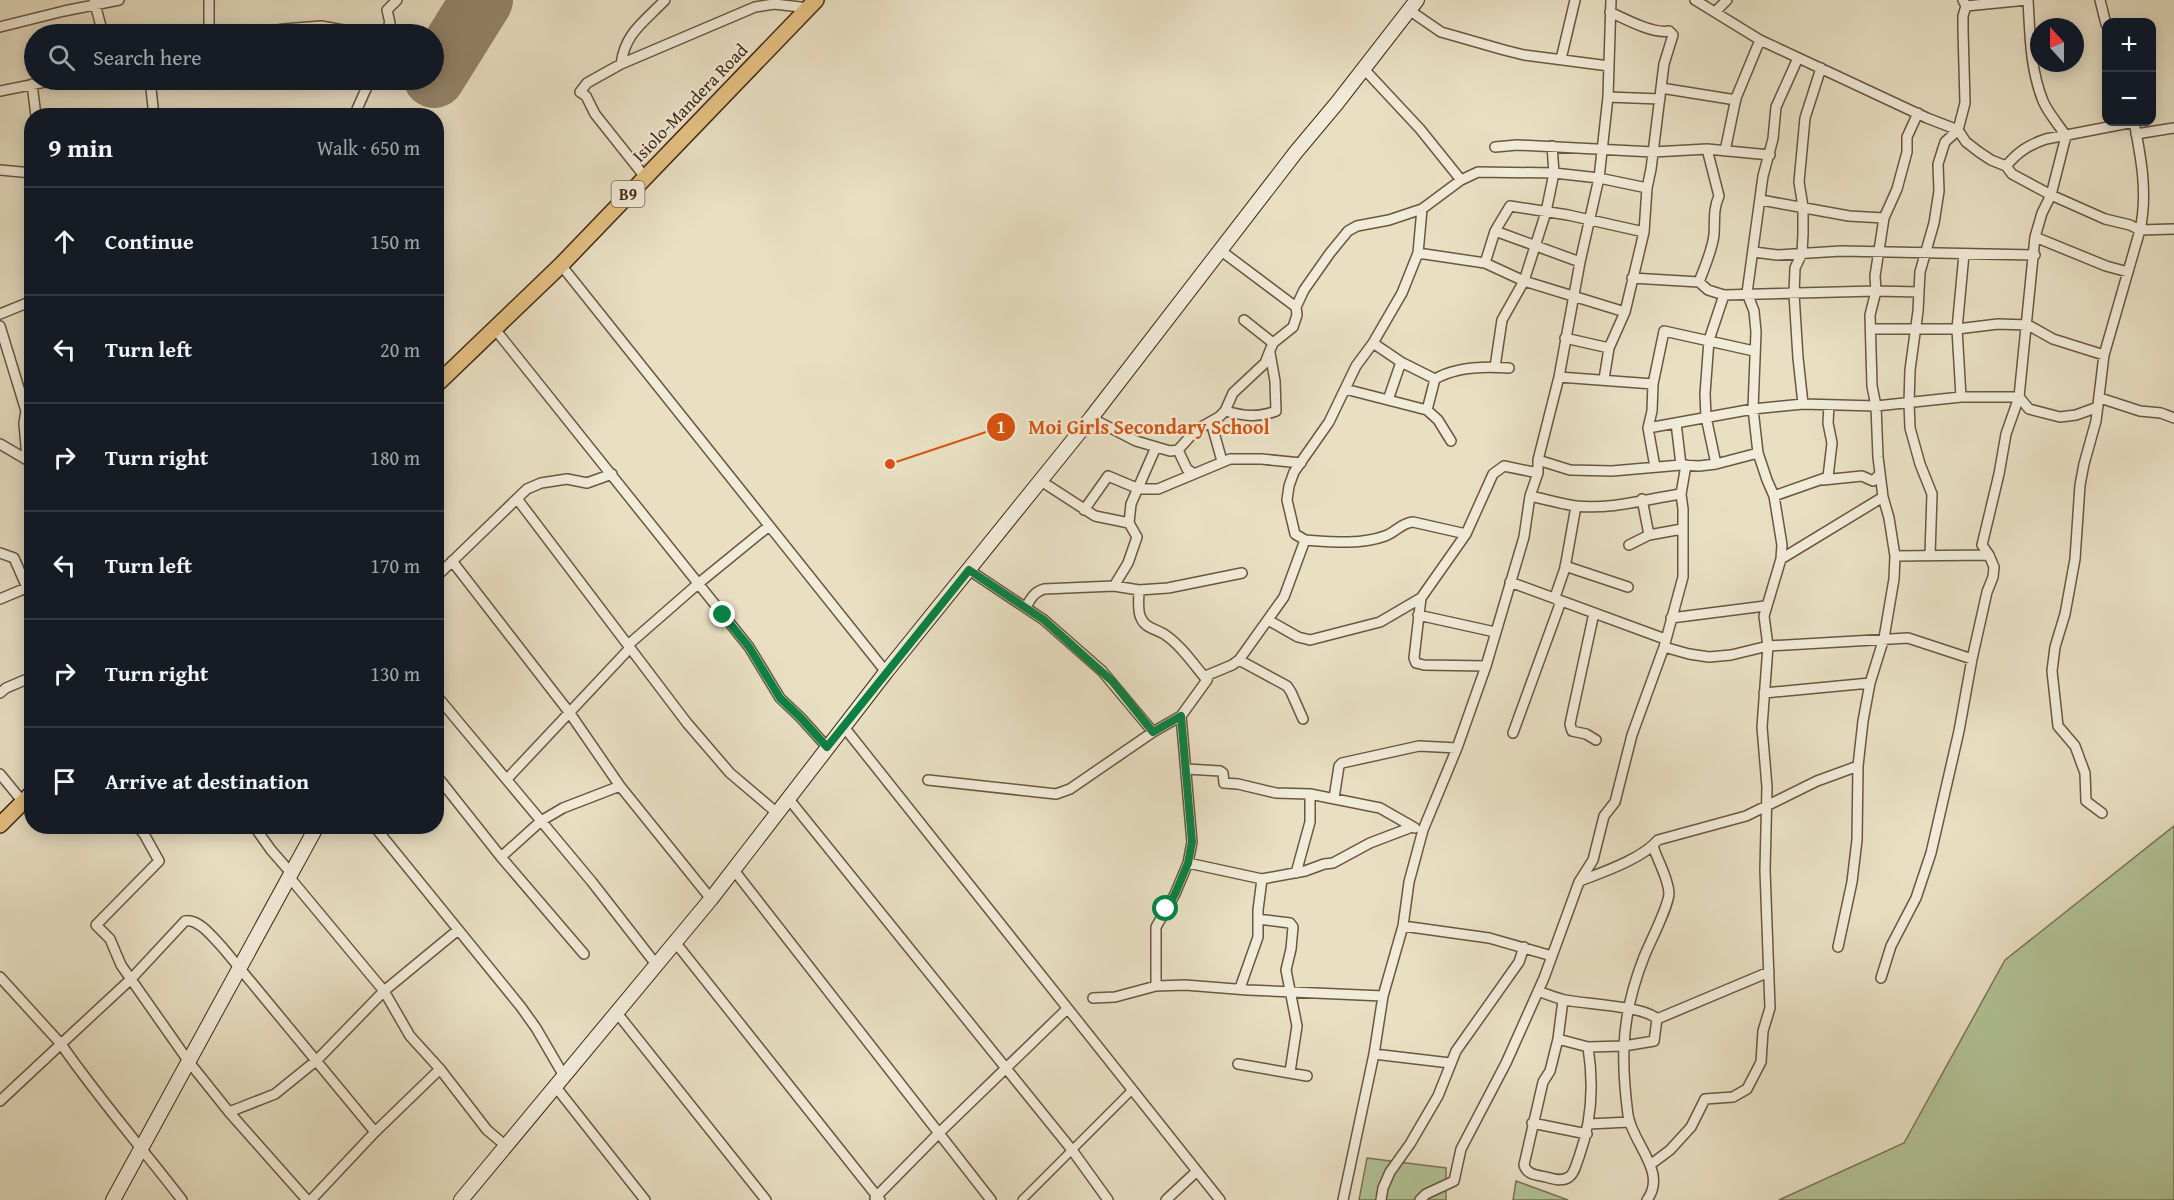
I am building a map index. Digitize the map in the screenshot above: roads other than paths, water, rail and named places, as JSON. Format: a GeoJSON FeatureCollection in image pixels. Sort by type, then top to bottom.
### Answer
{"type":"FeatureCollection","features":[{"type":"Feature","properties":{"kind":"highway","name":"Isiolo-Mandera Road"},"geometry":{"type":"LineString","coordinates":[[444,377],[561,265],[813,4]]}},
{"type":"Feature","properties":{"kind":"highway"},"geometry":{"type":"LineString","coordinates":[[0,825],[24,800]]}},
{"type":"Feature","properties":{"kind":"main road"},"geometry":{"type":"LineString","coordinates":[[461,1200],[617,1013],[655,963],[711,899],[827,747],[1041,481],[1413,5]]}},
{"type":"Feature","properties":{"kind":"main road"},"geometry":{"type":"LineString","coordinates":[[113,1200],[313,834]]}},
{"type":"Feature","properties":{"kind":"street"},"geometry":{"type":"LineString","coordinates":[[0,27],[95,2],[119,0]]}},
{"type":"Feature","properties":{"kind":"street"},"geometry":{"type":"LineString","coordinates":[[209,0],[209,24]]}},
{"type":"Feature","properties":{"kind":"street"},"geometry":{"type":"LineString","coordinates":[[389,24],[387,10],[397,0]]}},
{"type":"Feature","properties":{"kind":"street"},"geometry":{"type":"LineString","coordinates":[[621,64],[622,52],[628,38],[665,0]]}},
{"type":"Feature","properties":{"kind":"street"},"geometry":{"type":"LineString","coordinates":[[1561,59],[1575,0]]}},
{"type":"Feature","properties":{"kind":"street"},"geometry":{"type":"LineString","coordinates":[[1343,1200],[1374,1054],[1383,996],[1403,926],[1409,882],[1423,830],[1457,748],[1486,666],[1524,537],[1530,496],[1538,473],[1538,460],[1559,377],[1573,296],[1599,178],[1608,97],[1611,0]]}},
{"type":"Feature","properties":{"kind":"street"},"geometry":{"type":"LineString","coordinates":[[1695,0],[1760,40],[1958,130],[1966,142],[1978,152],[2006,166],[2012,174],[2051,195],[2104,219],[2130,225],[2140,230],[2174,229]]}},
{"type":"Feature","properties":{"kind":"street"},"geometry":{"type":"LineString","coordinates":[[1716,12],[1727,0]]}},
{"type":"Feature","properties":{"kind":"street"},"geometry":{"type":"LineString","coordinates":[[1881,978],[1891,946],[1916,898],[1931,853],[1959,731],[1972,659],[1993,577],[1994,567],[1982,545],[2006,434],[2019,397],[2035,237],[2042,213],[2051,195],[2066,136],[2043,103],[2036,79],[2032,63],[2028,0],[1965,3],[1963,30],[1965,103],[1958,130],[1945,142],[1938,164],[1939,191],[1934,223],[1920,272],[1909,403],[1910,428],[1915,448],[1932,494],[1929,555]]}},
{"type":"Feature","properties":{"kind":"street"},"geometry":{"type":"LineString","coordinates":[[2100,0],[2104,18]]}},
{"type":"Feature","properties":{"kind":"street"},"geometry":{"type":"LineString","coordinates":[[95,2],[100,24]]}},
{"type":"Feature","properties":{"kind":"street"},"geometry":{"type":"LineString","coordinates":[[645,177],[595,114],[586,96],[580,92],[587,83],[621,64],[755,7],[774,4],[813,4]]}},
{"type":"Feature","properties":{"kind":"street"},"geometry":{"type":"LineString","coordinates":[[1413,5],[1440,32],[1524,55],[1609,66]]}},
{"type":"Feature","properties":{"kind":"street"},"geometry":{"type":"LineString","coordinates":[[1604,380],[1610,348],[1625,312],[1644,232],[1647,188],[1664,64],[1673,35],[1669,31],[1663,32],[1635,23],[1610,12]]}},
{"type":"Feature","properties":{"kind":"street"},"geometry":{"type":"LineString","coordinates":[[1725,151],[1742,80],[1760,40]]}},
{"type":"Feature","properties":{"kind":"street"},"geometry":{"type":"LineString","coordinates":[[1650,1165],[1670,1150],[1691,1127],[1705,1099],[1733,1097],[1747,1089],[1762,1054],[1763,1031],[1770,1008],[1765,870],[1767,804],[1762,727],[1768,646],[1764,616],[1765,606],[1782,559],[1781,531],[1774,496],[1758,453],[1753,409],[1756,332],[1754,311],[1747,293],[1763,176],[1770,155],[1776,107],[1798,58]]}},
{"type":"Feature","properties":{"kind":"street"},"geometry":{"type":"LineString","coordinates":[[1803,404],[1794,294],[1795,268],[1802,253],[1803,207],[1799,182],[1805,118],[1821,68]]}},
{"type":"Feature","properties":{"kind":"street"},"geometry":{"type":"LineString","coordinates":[[1364,69],[1420,129],[1461,180]]}},
{"type":"Feature","properties":{"kind":"street"},"geometry":{"type":"LineString","coordinates":[[0,91],[24,86]]}},
{"type":"Feature","properties":{"kind":"street"},"geometry":{"type":"LineString","coordinates":[[1661,88],[1736,100]]}},
{"type":"Feature","properties":{"kind":"street"},"geometry":{"type":"LineString","coordinates":[[33,90],[35,108]]}},
{"type":"Feature","properties":{"kind":"street"},"geometry":{"type":"LineString","coordinates":[[151,90],[153,108]]}},
{"type":"Feature","properties":{"kind":"street"},"geometry":{"type":"LineString","coordinates":[[358,108],[366,90]]}},
{"type":"Feature","properties":{"kind":"street"},"geometry":{"type":"LineString","coordinates":[[1608,97],[1660,99]]}},
{"type":"Feature","properties":{"kind":"street"},"geometry":{"type":"LineString","coordinates":[[1838,948],[1852,882],[1857,840],[1858,766],[1863,721],[1870,683],[1884,638],[1892,598],[1895,556],[1880,474],[1876,406],[1872,386],[1870,315],[1876,291],[1875,276],[1884,218],[1897,189],[1907,152],[1907,137],[1918,113]]}},
{"type":"Feature","properties":{"kind":"street"},"geometry":{"type":"LineString","coordinates":[[2006,166],[2021,150],[2033,143],[2115,126]]}},
{"type":"Feature","properties":{"kind":"street"},"geometry":{"type":"LineString","coordinates":[[2102,813],[2086,801],[2085,773],[2074,746],[2058,726],[2052,671],[2055,647],[2065,614],[2075,559],[2084,464],[2099,403],[2104,355],[2144,210],[2143,181],[2135,126]]}},
{"type":"Feature","properties":{"kind":"street"},"geometry":{"type":"LineString","coordinates":[[2136,134],[2174,128]]}},
{"type":"Feature","properties":{"kind":"street"},"geometry":{"type":"LineString","coordinates":[[1495,147],[1552,146],[1601,151],[1653,152],[1707,149],[1770,155]]}},
{"type":"Feature","properties":{"kind":"street"},"geometry":{"type":"LineString","coordinates":[[1495,367],[1502,320],[1524,281],[1546,212],[1554,173],[1552,146]]}},
{"type":"Feature","properties":{"kind":"street"},"geometry":{"type":"LineString","coordinates":[[1699,282],[1709,255],[1713,236],[1714,206],[1719,196],[1707,149]]}},
{"type":"Feature","properties":{"kind":"street"},"geometry":{"type":"LineString","coordinates":[[0,170],[24,172]]}},
{"type":"Feature","properties":{"kind":"street"},"geometry":{"type":"LineString","coordinates":[[1090,418],[1136,441],[1170,451],[1178,450],[1196,430],[1225,411],[1233,393],[1259,370],[1272,347],[1293,327],[1297,315],[1296,307],[1310,281],[1348,231],[1357,226],[1389,220],[1422,209],[1461,180],[1478,172],[1554,173],[1599,178],[1647,188]]}},
{"type":"Feature","properties":{"kind":"street"},"geometry":{"type":"LineString","coordinates":[[1761,200],[1849,216],[1884,218]]}},
{"type":"Feature","properties":{"kind":"street"},"geometry":{"type":"LineString","coordinates":[[1485,263],[1495,231],[1510,206],[1644,232]]}},
{"type":"Feature","properties":{"kind":"street"},"geometry":{"type":"LineString","coordinates":[[1422,209],[1418,253],[1402,293],[1373,343],[1356,366],[1329,422],[1294,472],[1287,500],[1294,534],[1305,540],[1338,543],[1371,540],[1387,536],[1405,523],[1413,522],[1466,534]]}},
{"type":"Feature","properties":{"kind":"street"},"geometry":{"type":"LineString","coordinates":[[1495,231],[1580,262]]}},
{"type":"Feature","properties":{"kind":"street"},"geometry":{"type":"LineString","coordinates":[[2035,237],[2106,266],[2128,272]]}},
{"type":"Feature","properties":{"kind":"street"},"geometry":{"type":"LineString","coordinates":[[1220,250],[1296,307]]}},
{"type":"Feature","properties":{"kind":"street"},"geometry":{"type":"LineString","coordinates":[[1754,252],[1778,255],[1841,251],[2035,255]]}},
{"type":"Feature","properties":{"kind":"street"},"geometry":{"type":"LineString","coordinates":[[1418,253],[1485,263],[1524,281],[1625,312]]}},
{"type":"Feature","properties":{"kind":"street"},"geometry":{"type":"LineString","coordinates":[[1961,397],[1957,328],[1964,254]]}},
{"type":"Feature","properties":{"kind":"street"},"geometry":{"type":"LineString","coordinates":[[561,265],[886,672]]}},
{"type":"Feature","properties":{"kind":"street"},"geometry":{"type":"LineString","coordinates":[[1632,278],[1699,282],[1708,290],[1725,295],[1919,292]]}},
{"type":"Feature","properties":{"kind":"street"},"geometry":{"type":"LineString","coordinates":[[1716,464],[1706,417],[1708,340],[1725,295]]}},
{"type":"Feature","properties":{"kind":"street"},"geometry":{"type":"LineString","coordinates":[[0,314],[24,304]]}},
{"type":"Feature","properties":{"kind":"street"},"geometry":{"type":"LineString","coordinates":[[1225,411],[1259,417],[1276,411],[1272,347],[1244,320]]}},
{"type":"Feature","properties":{"kind":"street"},"geometry":{"type":"LineString","coordinates":[[1872,329],[1915,330],[1998,324],[2028,325],[2053,339],[2104,355]]}},
{"type":"Feature","properties":{"kind":"street"},"geometry":{"type":"LineString","coordinates":[[0,326],[24,395]]}},
{"type":"Feature","properties":{"kind":"street"},"geometry":{"type":"LineString","coordinates":[[494,328],[749,647],[780,698],[827,747]]}},
{"type":"Feature","properties":{"kind":"street"},"geometry":{"type":"LineString","coordinates":[[1655,467],[1648,428],[1652,411],[1653,384],[1664,331],[1754,351]]}},
{"type":"Feature","properties":{"kind":"street"},"geometry":{"type":"LineString","coordinates":[[1565,338],[1610,348]]}},
{"type":"Feature","properties":{"kind":"street"},"geometry":{"type":"LineString","coordinates":[[1373,343],[1401,362],[1435,380]]}},
{"type":"Feature","properties":{"kind":"street"},"geometry":{"type":"LineString","coordinates":[[1388,399],[1401,362]]}},
{"type":"Feature","properties":{"kind":"street"},"geometry":{"type":"LineString","coordinates":[[1427,410],[1435,380],[1452,372],[1495,367],[1509,368]]}},
{"type":"Feature","properties":{"kind":"street"},"geometry":{"type":"LineString","coordinates":[[1559,377],[1653,384]]}},
{"type":"Feature","properties":{"kind":"street"},"geometry":{"type":"LineString","coordinates":[[1345,389],[1427,410],[1442,426],[1451,441]]}},
{"type":"Feature","properties":{"kind":"street"},"geometry":{"type":"LineString","coordinates":[[1648,428],[1753,409],[1803,404],[1876,406],[1961,397],[2019,397]]}},
{"type":"Feature","properties":{"kind":"street"},"geometry":{"type":"LineString","coordinates":[[2019,397],[2029,409],[2060,417],[2076,415],[2099,403],[2161,413],[2174,418]]}},
{"type":"Feature","properties":{"kind":"street"},"geometry":{"type":"LineString","coordinates":[[1823,480],[1828,475],[1832,443],[1828,423],[1829,405]]}},
{"type":"Feature","properties":{"kind":"street"},"geometry":{"type":"LineString","coordinates":[[1211,422],[1222,461]]}},
{"type":"Feature","properties":{"kind":"street"},"geometry":{"type":"LineString","coordinates":[[1420,1200],[1426,1194],[1454,1181],[1461,1149],[1499,1077],[1538,991],[1578,882],[1593,860],[1604,816],[1615,802],[1632,735],[1664,643],[1683,577],[1681,494],[1683,465],[1677,423]]}},
{"type":"Feature","properties":{"kind":"street"},"geometry":{"type":"LineString","coordinates":[[1114,586],[1128,563],[1137,537],[1129,523],[1131,504],[1156,447]]}},
{"type":"Feature","properties":{"kind":"street"},"geometry":{"type":"LineString","coordinates":[[2,448],[24,459]]}},
{"type":"Feature","properties":{"kind":"street"},"geometry":{"type":"LineString","coordinates":[[1178,450],[1187,469],[1194,474]]}},
{"type":"Feature","properties":{"kind":"street"},"geometry":{"type":"LineString","coordinates":[[1538,460],[1570,470],[1612,471],[1716,464],[1758,453]]}},
{"type":"Feature","properties":{"kind":"street"},"geometry":{"type":"LineString","coordinates":[[1084,510],[1108,476],[1139,489],[1158,489],[1222,461],[1244,458],[1301,463]]}},
{"type":"Feature","properties":{"kind":"street"},"geometry":{"type":"LineString","coordinates":[[1268,620],[1298,637],[1310,640],[1380,622],[1421,598],[1466,534],[1493,474],[1504,466],[1538,473]]}},
{"type":"Feature","properties":{"kind":"street"},"geometry":{"type":"LineString","coordinates":[[444,569],[527,489],[541,483],[567,479],[587,483],[612,474]]}},
{"type":"Feature","properties":{"kind":"street"},"geometry":{"type":"LineString","coordinates":[[1774,496],[1823,480],[1862,476],[1873,481],[1880,474]]}},
{"type":"Feature","properties":{"kind":"street"},"geometry":{"type":"LineString","coordinates":[[1041,481],[1095,516],[1129,523]]}},
{"type":"Feature","properties":{"kind":"street"},"geometry":{"type":"LineString","coordinates":[[1530,496],[1576,506],[1621,504],[1681,494]]}},
{"type":"Feature","properties":{"kind":"street"},"geometry":{"type":"LineString","coordinates":[[1782,559],[1883,497]]}},
{"type":"Feature","properties":{"kind":"street"},"geometry":{"type":"LineString","coordinates":[[1642,499],[1649,534]]}},
{"type":"Feature","properties":{"kind":"street"},"geometry":{"type":"LineString","coordinates":[[518,500],[687,723],[730,774],[777,813]]}},
{"type":"Feature","properties":{"kind":"street"},"geometry":{"type":"LineString","coordinates":[[1555,597],[1565,566],[1576,506]]}},
{"type":"Feature","properties":{"kind":"street"},"geometry":{"type":"LineString","coordinates":[[507,779],[629,647],[699,583],[769,526]]}},
{"type":"Feature","properties":{"kind":"street"},"geometry":{"type":"LineString","coordinates":[[1629,545],[1649,534],[1682,529]]}},
{"type":"Feature","properties":{"kind":"street"},"geometry":{"type":"LineString","coordinates":[[928,780],[1056,794],[1070,789],[1153,732],[1181,716],[1207,680],[1208,675],[1239,660],[1284,597],[1305,540]]}},
{"type":"Feature","properties":{"kind":"street"},"geometry":{"type":"LineString","coordinates":[[0,553],[14,558],[24,583]]}},
{"type":"Feature","properties":{"kind":"street"},"geometry":{"type":"LineString","coordinates":[[1895,556],[1989,555]]}},
{"type":"Feature","properties":{"kind":"street"},"geometry":{"type":"LineString","coordinates":[[452,561],[569,712],[620,786],[711,899]]}},
{"type":"Feature","properties":{"kind":"street"},"geometry":{"type":"LineString","coordinates":[[1565,566],[1628,587]]}},
{"type":"Feature","properties":{"kind":"street"},"geometry":{"type":"LineString","coordinates":[[969,570],[1044,620],[1107,676],[1153,732]]}},
{"type":"Feature","properties":{"kind":"street"},"geometry":{"type":"LineString","coordinates":[[1026,607],[1031,596],[1044,589],[1114,586],[1139,590],[1186,585],[1242,573]]}},
{"type":"Feature","properties":{"kind":"street"},"geometry":{"type":"LineString","coordinates":[[1510,582],[1555,597],[1689,654],[1709,657],[1731,655],[1768,646],[1908,638],[1972,659]]}},
{"type":"Feature","properties":{"kind":"street"},"geometry":{"type":"LineString","coordinates":[[0,599],[24,589]]}},
{"type":"Feature","properties":{"kind":"street"},"geometry":{"type":"LineString","coordinates":[[1139,590],[1141,620],[1147,626],[1165,635],[1180,648],[1207,680]]}},
{"type":"Feature","properties":{"kind":"street"},"geometry":{"type":"LineString","coordinates":[[1513,733],[1560,604],[1555,597]]}},
{"type":"Feature","properties":{"kind":"street"},"geometry":{"type":"LineString","coordinates":[[1421,598],[1414,658],[1416,663],[1486,666]]}},
{"type":"Feature","properties":{"kind":"street"},"geometry":{"type":"LineString","coordinates":[[1671,618],[1765,606]]}},
{"type":"Feature","properties":{"kind":"street"},"geometry":{"type":"LineString","coordinates":[[1594,613],[1570,724],[1572,731],[1586,734],[1596,740]]}},
{"type":"Feature","properties":{"kind":"street"},"geometry":{"type":"LineString","coordinates":[[1418,615],[1495,632]]}},
{"type":"Feature","properties":{"kind":"street"},"geometry":{"type":"LineString","coordinates":[[1239,660],[1287,686],[1303,719]]}},
{"type":"Feature","properties":{"kind":"street"},"geometry":{"type":"LineString","coordinates":[[0,693],[24,680]]}},
{"type":"Feature","properties":{"kind":"street"},"geometry":{"type":"LineString","coordinates":[[1764,693],[1870,683]]}},
{"type":"Feature","properties":{"kind":"street"},"geometry":{"type":"LineString","coordinates":[[444,704],[541,820],[655,963]]}},
{"type":"Feature","properties":{"kind":"street"},"geometry":{"type":"LineString","coordinates":[[1156,986],[1156,927],[1175,894],[1188,863],[1192,830],[1181,716]]}},
{"type":"Feature","properties":{"kind":"street"},"geometry":{"type":"LineString","coordinates":[[844,727],[1220,1200]]}},
{"type":"Feature","properties":{"kind":"street"},"geometry":{"type":"LineString","coordinates":[[1334,798],[1339,766],[1342,763],[1419,746],[1457,748]]}},
{"type":"Feature","properties":{"kind":"street"},"geometry":{"type":"LineString","coordinates":[[1578,882],[1653,846],[1658,840],[1746,816],[1817,781],[1858,766]]}},
{"type":"Feature","properties":{"kind":"street"},"geometry":{"type":"LineString","coordinates":[[1187,769],[1220,771],[1223,773],[1224,783],[1276,793],[1310,794],[1380,808],[1412,827],[1423,830]]}},
{"type":"Feature","properties":{"kind":"street"},"geometry":{"type":"LineString","coordinates":[[0,774],[24,794]]}},
{"type":"Feature","properties":{"kind":"street"},"geometry":{"type":"LineString","coordinates":[[444,785],[501,857],[584,954]]}},
{"type":"Feature","properties":{"kind":"street"},"geometry":{"type":"LineString","coordinates":[[501,857],[541,820],[563,808],[620,786]]}},
{"type":"Feature","properties":{"kind":"street"},"geometry":{"type":"LineString","coordinates":[[1296,873],[1310,822],[1310,794]]}},
{"type":"Feature","properties":{"kind":"street"},"geometry":{"type":"LineString","coordinates":[[788,798],[1072,1150],[1108,1200]]}},
{"type":"Feature","properties":{"kind":"street"},"geometry":{"type":"LineString","coordinates":[[1188,863],[1262,879],[1333,863],[1370,843],[1412,827]]}},
{"type":"Feature","properties":{"kind":"street"},"geometry":{"type":"LineString","coordinates":[[144,834],[159,861],[96,925],[110,939],[113,950],[131,979],[189,1062],[229,1112],[309,1200],[440,1069]]}},
{"type":"Feature","properties":{"kind":"street"},"geometry":{"type":"LineString","coordinates":[[260,834],[384,991],[410,1036],[440,1069],[487,1130],[506,1146]]}},
{"type":"Feature","properties":{"kind":"street"},"geometry":{"type":"LineString","coordinates":[[380,834],[521,1007],[536,1028],[560,1081],[645,1200]]}},
{"type":"Feature","properties":{"kind":"street"},"geometry":{"type":"LineString","coordinates":[[1647,1200],[1653,1187],[1653,1173],[1630,1122],[1624,1081],[1624,1046],[1628,1007],[1643,961],[1669,896],[1667,878],[1653,846]]}},
{"type":"Feature","properties":{"kind":"street"},"geometry":{"type":"LineString","coordinates":[[733,869],[991,1200]]}},
{"type":"Feature","properties":{"kind":"street"},"geometry":{"type":"LineString","coordinates":[[1240,988],[1258,937],[1262,879]]}},
{"type":"Feature","properties":{"kind":"street"},"geometry":{"type":"LineString","coordinates":[[1258,919],[1290,923],[1293,927],[1292,949],[1286,970],[1297,1026],[1290,1072]]}},
{"type":"Feature","properties":{"kind":"street"},"geometry":{"type":"LineString","coordinates":[[0,1101],[131,979],[180,925],[190,920],[196,922],[224,948],[375,1132]]}},
{"type":"Feature","properties":{"kind":"street"},"geometry":{"type":"LineString","coordinates":[[1403,926],[1489,938],[1552,956]]}},
{"type":"Feature","properties":{"kind":"street"},"geometry":{"type":"LineString","coordinates":[[229,1112],[275,1094],[317,1060],[384,991],[458,930]]}},
{"type":"Feature","properties":{"kind":"street"},"geometry":{"type":"LineString","coordinates":[[675,942],[877,1199],[939,1133],[1067,1009]]}},
{"type":"Feature","properties":{"kind":"street"},"geometry":{"type":"LineString","coordinates":[[1381,1200],[1389,1172],[1410,1144],[1438,1096],[1450,1064],[1464,1038],[1519,962],[1524,947]]}},
{"type":"Feature","properties":{"kind":"street"},"geometry":{"type":"LineString","coordinates":[[1657,1019],[1768,972]]}},
{"type":"Feature","properties":{"kind":"street"},"geometry":{"type":"LineString","coordinates":[[0,977],[61,1044],[108,1110],[182,1200]]}},
{"type":"Feature","properties":{"kind":"street"},"geometry":{"type":"LineString","coordinates":[[1093,999],[1115,997],[1156,986],[1185,985],[1383,996]]}},
{"type":"Feature","properties":{"kind":"street"},"geometry":{"type":"LineString","coordinates":[[1538,991],[1563,1000],[1598,1006],[1628,1007],[1653,1015],[1657,1019]]}},
{"type":"Feature","properties":{"kind":"street"},"geometry":{"type":"LineString","coordinates":[[1563,1000],[1550,1071],[1543,1082],[1526,1150],[1525,1170],[1532,1174],[1557,1180],[1565,1180],[1571,1176],[1588,1129],[1592,1086],[1588,1047]]}},
{"type":"Feature","properties":{"kind":"street"},"geometry":{"type":"LineString","coordinates":[[617,1013],[766,1200]]}},
{"type":"Feature","properties":{"kind":"street"},"geometry":{"type":"LineString","coordinates":[[1557,1039],[1588,1047],[1624,1046],[1654,1041],[1657,1019]]}},
{"type":"Feature","properties":{"kind":"street"},"geometry":{"type":"LineString","coordinates":[[1374,1054],[1450,1064]]}},
{"type":"Feature","properties":{"kind":"street"},"geometry":{"type":"LineString","coordinates":[[1238,1064],[1307,1076]]}},
{"type":"Feature","properties":{"kind":"street"},"geometry":{"type":"LineString","coordinates":[[1022,1200],[1132,1090]]}},
{"type":"Feature","properties":{"kind":"street"},"geometry":{"type":"LineString","coordinates":[[1532,1123],[1588,1129],[1630,1122]]}},
{"type":"Feature","properties":{"kind":"street"},"geometry":{"type":"LineString","coordinates":[[1166,1200],[1197,1171]]}},
{"type":"Feature","properties":{"kind":"place","name":"Moi Girls Secondary School"},"geometry":{"type":"Point","coordinates":[890,464]}}]}
